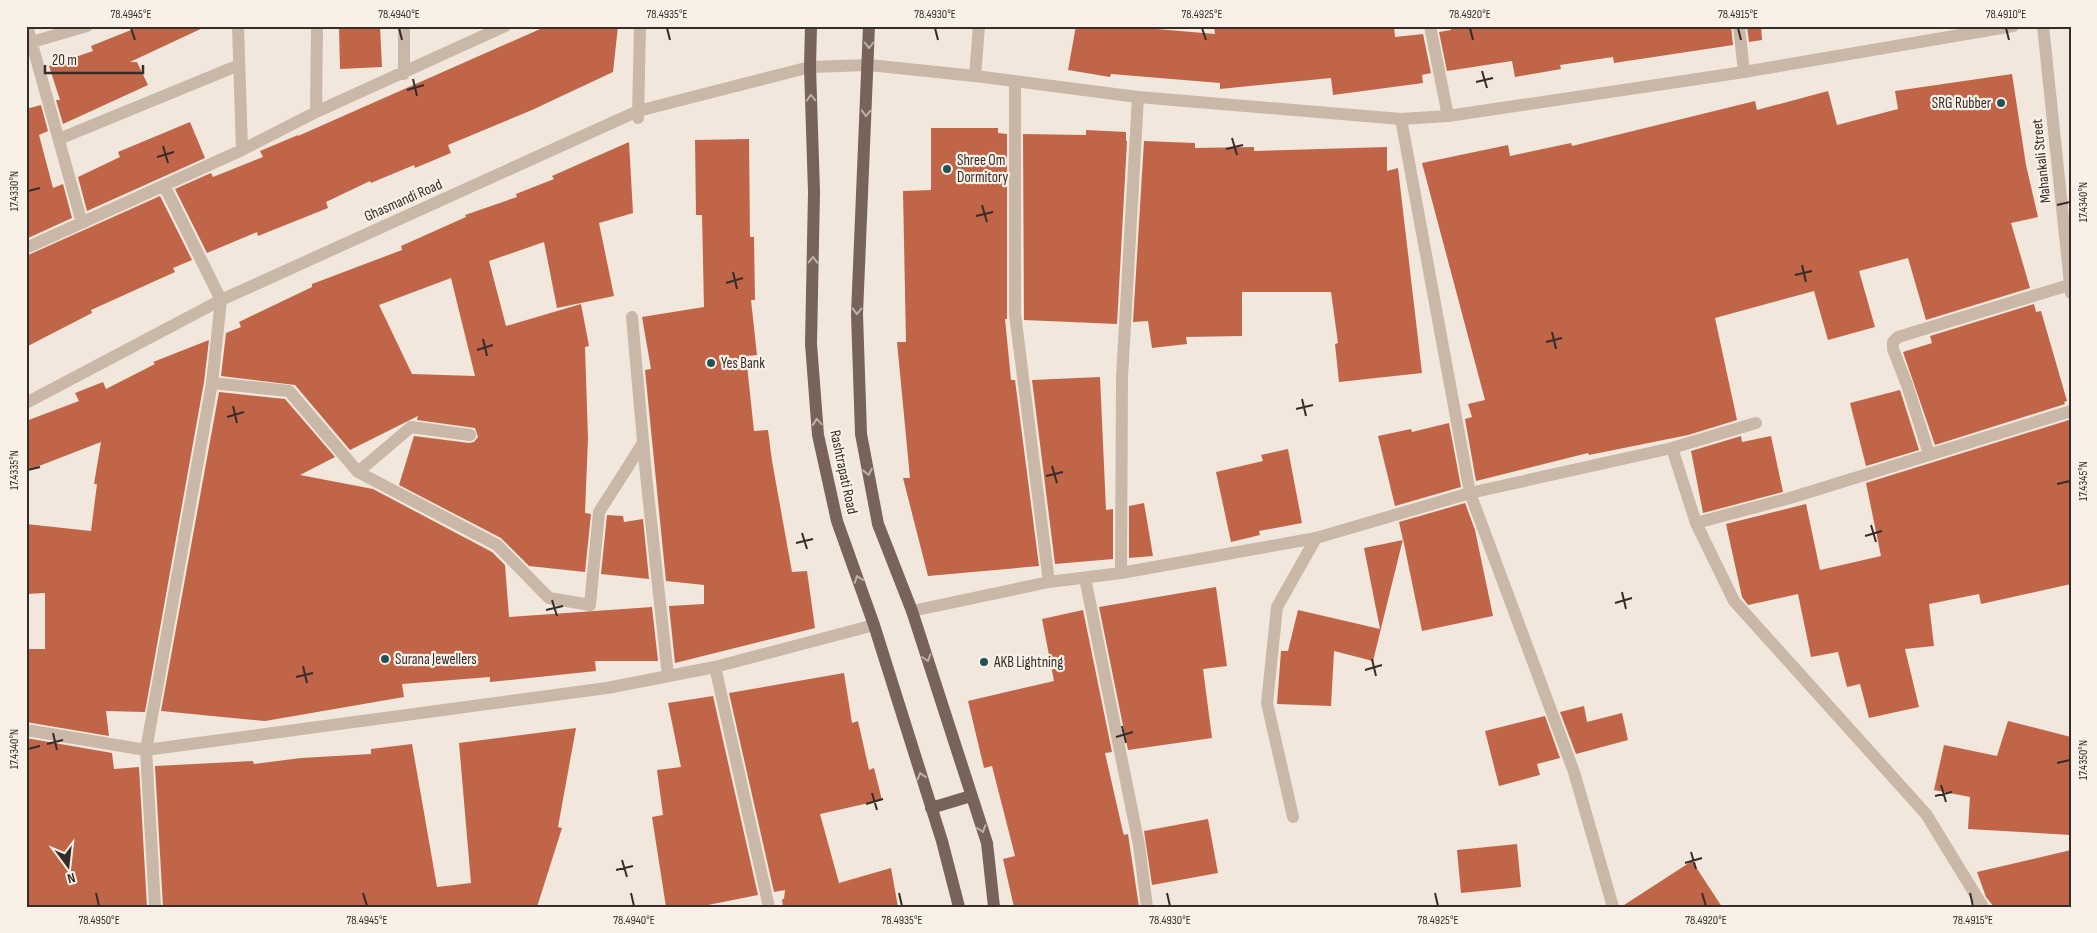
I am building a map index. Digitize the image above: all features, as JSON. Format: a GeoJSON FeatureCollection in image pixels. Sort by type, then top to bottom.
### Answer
{"type":"FeatureCollection","features":[{"type":"Feature","properties":{"kind":"main road","name":"Rashtrapati Road"},"geometry":{"type":"LineString","coordinates":[[811,26],[810,66],[814,192],[811,344],[818,435],[837,521],[874,625],[954,884],[958,907]]}},
{"type":"Feature","properties":{"kind":"main road","name":"Rashtrapati Road"},"geometry":{"type":"LineString","coordinates":[[869,26],[869,65],[857,314],[861,434],[878,524],[912,611],[987,843],[994,907]]}},
{"type":"Feature","properties":{"kind":"main road"},"geometry":{"type":"LineString","coordinates":[[931,808],[971,796]]}},
{"type":"Feature","properties":{"kind":"street"},"geometry":{"type":"LineString","coordinates":[[27,26],[82,223]]}},
{"type":"Feature","properties":{"kind":"street"},"geometry":{"type":"LineString","coordinates":[[32,42],[87,26]]}},
{"type":"Feature","properties":{"kind":"street"},"geometry":{"type":"LineString","coordinates":[[238,26],[242,150]]}},
{"type":"Feature","properties":{"kind":"street"},"geometry":{"type":"LineString","coordinates":[[316,112],[317,26]]}},
{"type":"Feature","properties":{"kind":"street"},"geometry":{"type":"LineString","coordinates":[[404,26],[404,74]]}},
{"type":"Feature","properties":{"kind":"street"},"geometry":{"type":"LineString","coordinates":[[26,248],[242,150],[316,112],[404,74],[480,33],[505,26]]}},
{"type":"Feature","properties":{"kind":"street"},"geometry":{"type":"LineString","coordinates":[[638,115],[640,26]]}},
{"type":"Feature","properties":{"kind":"street"},"geometry":{"type":"LineString","coordinates":[[976,76],[979,26]]}},
{"type":"Feature","properties":{"kind":"street"},"geometry":{"type":"LineString","coordinates":[[1430,26],[1448,116]]}},
{"type":"Feature","properties":{"kind":"street"},"geometry":{"type":"LineString","coordinates":[[1739,26],[1744,72]]}},
{"type":"Feature","properties":{"kind":"street","name":"Ghasmandi Road"},"geometry":{"type":"LineString","coordinates":[[26,403],[221,300],[638,115],[810,66],[869,65],[976,76],[1138,97],[1400,119],[1448,116],[1744,72],[2013,26]]}},
{"type":"Feature","properties":{"kind":"street","name":"Mahankali Street"},"geometry":{"type":"LineString","coordinates":[[2043,26],[2070,289]]}},
{"type":"Feature","properties":{"kind":"street"},"geometry":{"type":"LineString","coordinates":[[60,139],[239,66]]}},
{"type":"Feature","properties":{"kind":"street"},"geometry":{"type":"LineString","coordinates":[[1015,82],[1015,314],[1049,582]]}},
{"type":"Feature","properties":{"kind":"street"},"geometry":{"type":"LineString","coordinates":[[1121,573],[1122,377],[1138,97]]}},
{"type":"Feature","properties":{"kind":"street"},"geometry":{"type":"LineString","coordinates":[[1400,119],[1470,493],[1574,772],[1613,907]]}},
{"type":"Feature","properties":{"kind":"street"},"geometry":{"type":"LineString","coordinates":[[154,907],[146,750],[212,383],[221,300],[164,185]]}},
{"type":"Feature","properties":{"kind":"street"},"geometry":{"type":"LineString","coordinates":[[1929,454],[1907,384],[1893,349],[1894,342],[1898,337],[2070,289]]}},
{"type":"Feature","properties":{"kind":"street"},"geometry":{"type":"LineString","coordinates":[[632,317],[643,442],[668,676]]}},
{"type":"Feature","properties":{"kind":"street"},"geometry":{"type":"LineString","coordinates":[[212,383],[289,391],[358,472],[497,545],[549,598],[590,605],[599,512],[643,442]]}},
{"type":"Feature","properties":{"kind":"street"},"geometry":{"type":"LineString","coordinates":[[1696,523],[1790,498],[2071,410]]}},
{"type":"Feature","properties":{"kind":"street"},"geometry":{"type":"LineString","coordinates":[[912,611],[1049,582],[1121,573],[1316,538],[1470,493],[1672,448],[1756,423]]}},
{"type":"Feature","properties":{"kind":"street"},"geometry":{"type":"LineString","coordinates":[[358,472],[411,427],[470,435]]}},
{"type":"Feature","properties":{"kind":"street"},"geometry":{"type":"LineString","coordinates":[[1672,448],[1696,523],[1734,601],[1926,814],[1984,907]]}},
{"type":"Feature","properties":{"kind":"street"},"geometry":{"type":"LineString","coordinates":[[1293,817],[1267,703],[1277,607],[1316,538]]}},
{"type":"Feature","properties":{"kind":"street"},"geometry":{"type":"LineString","coordinates":[[1085,578],[1139,845],[1147,907]]}},
{"type":"Feature","properties":{"kind":"street"},"geometry":{"type":"LineString","coordinates":[[26,730],[146,750],[607,688],[715,667],[874,625]]}},
{"type":"Feature","properties":{"kind":"street"},"geometry":{"type":"LineString","coordinates":[[715,667],[769,907]]}},
{"type":"Feature","properties":{"kind":"building"},"geometry":{"type":"Polygon","coordinates":[[[141,26],[207,26],[130,62],[137,62],[148,85],[63,124],[56,100],[60,100],[49,66],[93,51],[91,46],[141,26]]]}},
{"type":"Feature","properties":{"kind":"building"},"geometry":{"type":"Polygon","coordinates":[[[380,26],[382,67],[340,69],[339,27],[380,26]]]}},
{"type":"Feature","properties":{"kind":"building"},"geometry":{"type":"Polygon","coordinates":[[[547,26],[618,26],[613,72],[532,110],[448,145],[451,153],[415,168],[414,165],[371,183],[370,181],[326,202],[328,208],[258,236],[257,232],[207,253],[175,189],[211,173],[213,177],[263,157],[260,151],[547,26]]]}},
{"type":"Feature","properties":{"kind":"building"},"geometry":{"type":"Polygon","coordinates":[[[1076,26],[1122,26],[1215,34],[1214,26],[1394,26],[1395,37],[1423,34],[1431,73],[1422,75],[1423,83],[1333,95],[1331,78],[1220,89],[1220,83],[1111,74],[1110,77],[1068,70],[1076,26]]]}},
{"type":"Feature","properties":{"kind":"building"},"geometry":{"type":"Polygon","coordinates":[[[1450,26],[1731,26],[1733,45],[1614,63],[1613,57],[1560,65],[1561,69],[1515,77],[1512,61],[1447,71],[1439,32],[1451,30],[1450,26]]]}},
{"type":"Feature","properties":{"kind":"building"},"geometry":{"type":"Polygon","coordinates":[[[1747,26],[1761,26],[1762,40],[1749,42],[1747,26]]]}},
{"type":"Feature","properties":{"kind":"building"},"geometry":{"type":"Polygon","coordinates":[[[2012,74],[2026,165],[2038,217],[2011,223],[2030,288],[1926,320],[1908,258],[1859,271],[1875,327],[1828,340],[1814,291],[1715,318],[1737,420],[1688,435],[1589,455],[1588,453],[1476,481],[1465,419],[1472,417],[1468,404],[1485,400],[1422,163],[1508,145],[1510,156],[1571,143],[1572,146],[1755,101],[1757,110],[1828,91],[1837,125],[1898,109],[1895,91],[2012,74]]]}},
{"type":"Feature","properties":{"kind":"building"},"geometry":{"type":"Polygon","coordinates":[[[41,105],[48,131],[39,135],[53,188],[63,184],[72,218],[26,239],[26,109],[41,105]]]}},
{"type":"Feature","properties":{"kind":"building"},"geometry":{"type":"Polygon","coordinates":[[[190,122],[205,158],[87,211],[78,177],[120,157],[118,152],[190,122]]]}},
{"type":"Feature","properties":{"kind":"building"},"geometry":{"type":"Polygon","coordinates":[[[931,128],[998,128],[998,133],[1007,134],[1007,319],[1005,319],[1011,380],[1015,380],[1039,566],[928,576],[903,478],[910,478],[897,342],[906,342],[903,191],[931,190],[931,128]]]}},
{"type":"Feature","properties":{"kind":"building"},"geometry":{"type":"Polygon","coordinates":[[[1086,130],[1126,132],[1117,324],[1024,320],[1023,134],[1086,135],[1086,130]]]}},
{"type":"Feature","properties":{"kind":"building"},"geometry":{"type":"Polygon","coordinates":[[[749,139],[750,237],[754,237],[755,300],[751,300],[757,355],[746,356],[754,431],[768,430],[792,572],[807,571],[815,628],[675,663],[669,606],[704,604],[704,585],[666,581],[645,370],[651,369],[642,317],[704,307],[702,215],[696,215],[695,140],[749,139]]]}},
{"type":"Feature","properties":{"kind":"building"},"geometry":{"type":"Polygon","coordinates":[[[1144,141],[1195,143],[1195,148],[1254,147],[1254,151],[1387,147],[1387,171],[1398,168],[1422,373],[1339,382],[1335,344],[1338,343],[1331,292],[1242,292],[1242,336],[1186,337],[1187,344],[1152,348],[1148,321],[1133,322],[1144,141]]]}},
{"type":"Feature","properties":{"kind":"building"},"geometry":{"type":"Polygon","coordinates":[[[629,142],[633,213],[599,223],[614,296],[557,308],[544,242],[489,261],[506,326],[581,304],[589,346],[585,347],[588,438],[585,513],[591,514],[585,572],[529,566],[501,538],[399,485],[414,436],[469,443],[474,442],[478,437],[475,428],[417,420],[418,416],[350,450],[295,385],[221,376],[226,333],[241,327],[239,322],[312,287],[312,284],[402,250],[401,246],[466,217],[465,215],[517,197],[516,194],[554,179],[552,176],[629,142]],[[451,278],[379,305],[412,374],[475,376],[451,278]]]}},
{"type":"Feature","properties":{"kind":"building"},"geometry":{"type":"Polygon","coordinates":[[[160,196],[192,260],[173,268],[175,272],[91,310],[92,313],[26,347],[26,256],[160,196]]]}},
{"type":"Feature","properties":{"kind":"building"},"geometry":{"type":"Polygon","coordinates":[[[2034,304],[2036,312],[2041,311],[2067,401],[2064,402],[2065,404],[1935,445],[1903,352],[1932,343],[1930,336],[2034,304]]]}},
{"type":"Feature","properties":{"kind":"building"},"geometry":{"type":"Polygon","coordinates":[[[209,340],[204,382],[145,712],[106,711],[109,736],[26,722],[26,649],[45,649],[45,593],[26,594],[26,524],[91,531],[97,484],[94,484],[101,442],[26,471],[26,421],[79,401],[75,393],[103,382],[106,389],[155,364],[153,362],[209,340]]]}},
{"type":"Feature","properties":{"kind":"building"},"geometry":{"type":"Polygon","coordinates":[[[1100,377],[1106,510],[1113,509],[1113,559],[1055,564],[1032,380],[1100,377]]]}},
{"type":"Feature","properties":{"kind":"building"},"geometry":{"type":"Polygon","coordinates":[[[1900,390],[1919,450],[1866,466],[1850,403],[1900,390]]]}},
{"type":"Feature","properties":{"kind":"building"},"geometry":{"type":"Polygon","coordinates":[[[219,392],[285,399],[335,457],[300,475],[373,489],[492,552],[505,565],[509,617],[652,607],[658,661],[595,661],[596,671],[490,682],[490,677],[402,684],[404,697],[265,721],[161,711],[219,392]]]}},
{"type":"Feature","properties":{"kind":"building"},"geometry":{"type":"Polygon","coordinates":[[[2069,420],[2071,429],[2071,584],[1981,604],[1979,594],[1929,604],[1934,646],[1905,649],[1919,707],[1869,718],[1860,684],[1847,687],[1838,652],[1811,657],[1798,594],[1748,605],[1742,597],[1726,524],[1806,504],[1820,570],[1881,556],[1866,483],[2069,420]]]}},
{"type":"Feature","properties":{"kind":"building"},"geometry":{"type":"Polygon","coordinates":[[[1449,423],[1461,487],[1395,506],[1378,436],[1411,429],[1412,432],[1449,423]]]}},
{"type":"Feature","properties":{"kind":"building"},"geometry":{"type":"Polygon","coordinates":[[[1741,436],[1742,442],[1771,436],[1783,492],[1703,513],[1691,451],[1741,436]]]}},
{"type":"Feature","properties":{"kind":"building"},"geometry":{"type":"Polygon","coordinates":[[[1288,449],[1302,523],[1259,531],[1260,535],[1231,542],[1216,472],[1263,461],[1261,455],[1288,449]]]}},
{"type":"Feature","properties":{"kind":"building"},"geometry":{"type":"Polygon","coordinates":[[[1144,503],[1153,556],[1129,558],[1129,506],[1144,503]]]}},
{"type":"Feature","properties":{"kind":"building"},"geometry":{"type":"Polygon","coordinates":[[[1465,503],[1475,530],[1493,616],[1422,631],[1399,522],[1465,503]]]}},
{"type":"Feature","properties":{"kind":"building"},"geometry":{"type":"Polygon","coordinates":[[[607,515],[623,516],[624,522],[643,519],[649,579],[601,574],[607,515]]]}},
{"type":"Feature","properties":{"kind":"building"},"geometry":{"type":"Polygon","coordinates":[[[1403,540],[1373,661],[1334,651],[1331,706],[1277,704],[1281,651],[1288,651],[1298,610],[1380,629],[1364,548],[1403,540]]]}},
{"type":"Feature","properties":{"kind":"building"},"geometry":{"type":"Polygon","coordinates":[[[1216,587],[1227,666],[1203,669],[1212,738],[1128,750],[1099,607],[1216,587]]]}},
{"type":"Feature","properties":{"kind":"building"},"geometry":{"type":"Polygon","coordinates":[[[1083,610],[1112,752],[1105,753],[1123,832],[1124,835],[1128,834],[1139,907],[1014,907],[1003,859],[1015,856],[992,766],[984,768],[968,701],[1054,681],[1042,619],[1083,610]]]}},
{"type":"Feature","properties":{"kind":"building"},"geometry":{"type":"Polygon","coordinates":[[[844,673],[852,723],[858,721],[869,770],[874,768],[882,800],[820,814],[839,883],[891,868],[898,907],[783,907],[782,899],[784,899],[785,890],[774,892],[729,693],[844,673]]]}},
{"type":"Feature","properties":{"kind":"building"},"geometry":{"type":"Polygon","coordinates":[[[713,696],[758,895],[698,907],[666,907],[652,817],[663,815],[657,770],[681,767],[668,703],[713,696]]]}},
{"type":"Feature","properties":{"kind":"building"},"geometry":{"type":"Polygon","coordinates":[[[1584,706],[1587,722],[1622,713],[1628,740],[1576,754],[1560,712],[1584,706]]]}},
{"type":"Feature","properties":{"kind":"building"},"geometry":{"type":"Polygon","coordinates":[[[1545,716],[1560,758],[1537,764],[1540,775],[1499,786],[1485,731],[1545,716]]]}},
{"type":"Feature","properties":{"kind":"building"},"geometry":{"type":"Polygon","coordinates":[[[2008,721],[2071,737],[2071,835],[1968,829],[1970,797],[1934,790],[1944,745],[1997,756],[2008,721]]]}},
{"type":"Feature","properties":{"kind":"building"},"geometry":{"type":"Polygon","coordinates":[[[576,728],[558,827],[562,828],[537,907],[163,907],[155,766],[253,761],[254,764],[301,758],[371,754],[371,749],[412,744],[437,887],[471,883],[459,743],[576,728]]]}},
{"type":"Feature","properties":{"kind":"building"},"geometry":{"type":"Polygon","coordinates":[[[26,738],[112,753],[114,769],[139,767],[147,907],[26,907],[26,738]]]}},
{"type":"Feature","properties":{"kind":"building"},"geometry":{"type":"Polygon","coordinates":[[[1208,819],[1218,873],[1152,885],[1144,831],[1208,819]]]}},
{"type":"Feature","properties":{"kind":"building"},"geometry":{"type":"Polygon","coordinates":[[[1517,844],[1521,887],[1461,893],[1457,850],[1517,844]]]}},
{"type":"Feature","properties":{"kind":"building"},"geometry":{"type":"Polygon","coordinates":[[[2071,850],[2071,907],[1994,907],[1986,897],[1977,872],[2071,850]]]}},
{"type":"Feature","properties":{"kind":"building"},"geometry":{"type":"Polygon","coordinates":[[[1692,861],[1722,907],[1621,907],[1692,861]]]}},
{"type":"Feature","properties":{"kind":"place","name":"SRG Rubber"},"geometry":{"type":"Point","coordinates":[2001,103]}},
{"type":"Feature","properties":{"kind":"place","name":"Shree Om Dormitory"},"geometry":{"type":"Point","coordinates":[947,169]}},
{"type":"Feature","properties":{"kind":"place","name":"Yes Bank"},"geometry":{"type":"Point","coordinates":[711,363]}},
{"type":"Feature","properties":{"kind":"place","name":"Surana Jewellers"},"geometry":{"type":"Point","coordinates":[385,659]}},
{"type":"Feature","properties":{"kind":"place","name":"AKB Lightning"},"geometry":{"type":"Point","coordinates":[984,662]}}]}
